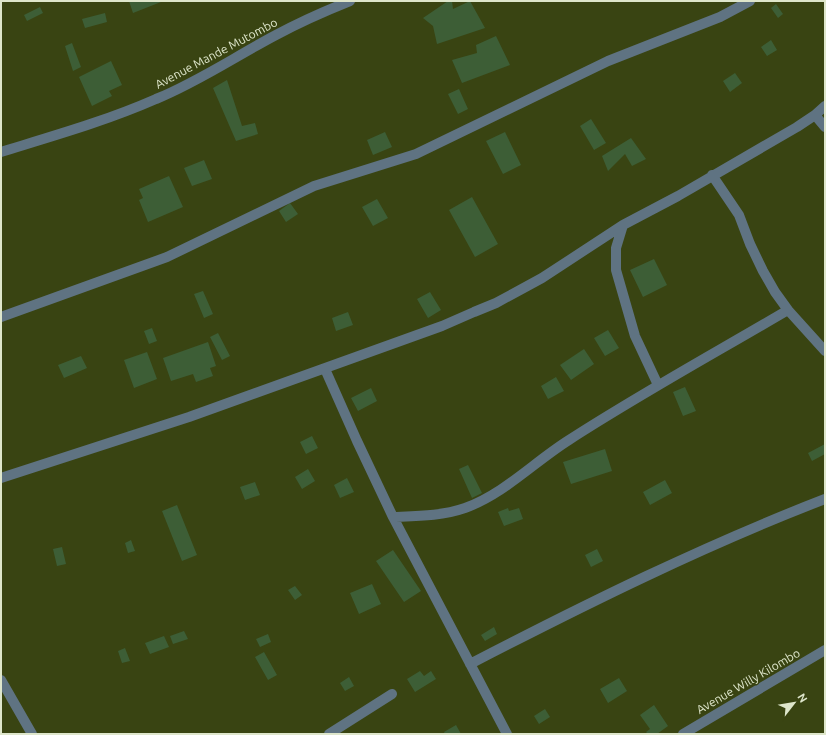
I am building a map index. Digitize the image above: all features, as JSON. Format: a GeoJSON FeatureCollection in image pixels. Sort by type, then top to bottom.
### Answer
{"type":"FeatureCollection","features":[{"type":"Feature","properties":{"kind":"street","name":"Avenue Mande Mutombo"},"geometry":{"type":"LineString","coordinates":[[1,152],[85,126],[156,99],[188,84],[317,14],[350,1]]}},
{"type":"Feature","properties":{"kind":"street"},"geometry":{"type":"LineString","coordinates":[[1,317],[167,257],[314,186],[416,154],[608,61],[720,17],[750,1]]}},
{"type":"Feature","properties":{"kind":"street"},"geometry":{"type":"LineString","coordinates":[[1,478],[189,417],[325,369],[442,326],[496,303],[542,278],[623,225],[678,196],[801,125],[825,106]]}},
{"type":"Feature","properties":{"kind":"street"},"geometry":{"type":"LineString","coordinates":[[815,115],[825,127]]}},
{"type":"Feature","properties":{"kind":"street"},"geometry":{"type":"LineString","coordinates":[[712,176],[739,215],[750,244],[775,292],[788,310],[825,351]]}},
{"type":"Feature","properties":{"kind":"street"},"geometry":{"type":"LineString","coordinates":[[623,225],[616,248],[616,270],[635,336],[658,385]]}},
{"type":"Feature","properties":{"kind":"street"},"geometry":{"type":"LineString","coordinates":[[393,517],[444,514],[484,501],[556,448],[610,413],[788,310]]}},
{"type":"Feature","properties":{"kind":"street"},"geometry":{"type":"LineString","coordinates":[[325,369],[393,517],[506,734]]}},
{"type":"Feature","properties":{"kind":"street"},"geometry":{"type":"LineString","coordinates":[[470,664],[653,573],[765,522],[825,499]]}},
{"type":"Feature","properties":{"kind":"street","name":"Avenue Willy Kilombo"},"geometry":{"type":"LineString","coordinates":[[683,734],[825,650]]}},
{"type":"Feature","properties":{"kind":"street"},"geometry":{"type":"LineString","coordinates":[[1,680],[32,734]]}},
{"type":"Feature","properties":{"kind":"street"},"geometry":{"type":"LineString","coordinates":[[329,734],[392,694]]}},
{"type":"Feature","properties":{"kind":"building"},"geometry":{"type":"Polygon","coordinates":[[[129,1],[160,1],[161,2],[133,13],[129,1]]]}},
{"type":"Feature","properties":{"kind":"building"},"geometry":{"type":"Polygon","coordinates":[[[448,1],[452,1],[453,9],[470,1],[485,28],[437,44],[433,26],[423,18],[448,1]]]}},
{"type":"Feature","properties":{"kind":"building"},"geometry":{"type":"Polygon","coordinates":[[[776,4],[783,14],[778,18],[771,8],[776,4]]]}},
{"type":"Feature","properties":{"kind":"building"},"geometry":{"type":"Polygon","coordinates":[[[40,7],[43,13],[27,21],[24,15],[40,7]]]}},
{"type":"Feature","properties":{"kind":"building"},"geometry":{"type":"Polygon","coordinates":[[[105,13],[107,22],[85,28],[82,19],[105,13]]]}},
{"type":"Feature","properties":{"kind":"building"},"geometry":{"type":"Polygon","coordinates":[[[496,36],[510,65],[462,83],[452,60],[477,53],[476,45],[496,36]]]}},
{"type":"Feature","properties":{"kind":"building"},"geometry":{"type":"Polygon","coordinates":[[[771,40],[777,50],[767,56],[761,47],[771,40]]]}},
{"type":"Feature","properties":{"kind":"building"},"geometry":{"type":"Polygon","coordinates":[[[72,43],[81,67],[73,71],[65,46],[72,43]]]}},
{"type":"Feature","properties":{"kind":"building"},"geometry":{"type":"Polygon","coordinates":[[[111,61],[122,85],[109,91],[112,96],[92,106],[79,77],[111,61]]]}},
{"type":"Feature","properties":{"kind":"building"},"geometry":{"type":"Polygon","coordinates":[[[735,73],[742,83],[730,92],[723,81],[735,73]]]}},
{"type":"Feature","properties":{"kind":"building"},"geometry":{"type":"Polygon","coordinates":[[[227,80],[242,126],[255,123],[258,134],[236,141],[213,88],[227,80]]]}},
{"type":"Feature","properties":{"kind":"building"},"geometry":{"type":"Polygon","coordinates":[[[459,89],[468,109],[458,114],[448,94],[459,89]]]}},
{"type":"Feature","properties":{"kind":"building"},"geometry":{"type":"Polygon","coordinates":[[[591,119],[606,143],[594,150],[580,126],[591,119]]]}},
{"type":"Feature","properties":{"kind":"building"},"geometry":{"type":"Polygon","coordinates":[[[385,132],[392,147],[373,155],[367,140],[385,132]]]}},
{"type":"Feature","properties":{"kind":"building"},"geometry":{"type":"Polygon","coordinates":[[[505,132],[521,165],[503,174],[486,141],[505,132]]]}},
{"type":"Feature","properties":{"kind":"building"},"geometry":{"type":"Polygon","coordinates":[[[631,138],[646,159],[632,166],[625,154],[608,171],[602,156],[631,138]]]}},
{"type":"Feature","properties":{"kind":"building"},"geometry":{"type":"Polygon","coordinates":[[[204,160],[212,179],[192,186],[184,168],[204,160]]]}},
{"type":"Feature","properties":{"kind":"building"},"geometry":{"type":"Polygon","coordinates":[[[169,176],[183,207],[148,222],[139,200],[143,198],[139,189],[169,176]]]}},
{"type":"Feature","properties":{"kind":"building"},"geometry":{"type":"Polygon","coordinates":[[[472,197],[498,244],[475,257],[449,210],[472,197]]]}},
{"type":"Feature","properties":{"kind":"building"},"geometry":{"type":"Polygon","coordinates":[[[377,199],[388,218],[373,226],[362,207],[377,199]]]}},
{"type":"Feature","properties":{"kind":"building"},"geometry":{"type":"Polygon","coordinates":[[[290,203],[298,214],[286,222],[279,211],[290,203]]]}},
{"type":"Feature","properties":{"kind":"building"},"geometry":{"type":"Polygon","coordinates":[[[654,259],[667,285],[643,297],[630,270],[654,259]]]}},
{"type":"Feature","properties":{"kind":"building"},"geometry":{"type":"Polygon","coordinates":[[[203,291],[213,314],[204,318],[194,294],[203,291]]]}},
{"type":"Feature","properties":{"kind":"building"},"geometry":{"type":"Polygon","coordinates":[[[430,292],[441,310],[428,318],[417,299],[430,292]]]}},
{"type":"Feature","properties":{"kind":"building"},"geometry":{"type":"Polygon","coordinates":[[[348,312],[353,325],[336,331],[332,318],[348,312]]]}},
{"type":"Feature","properties":{"kind":"building"},"geometry":{"type":"Polygon","coordinates":[[[152,328],[157,341],[149,344],[144,331],[152,328]]]}},
{"type":"Feature","properties":{"kind":"building"},"geometry":{"type":"Polygon","coordinates":[[[608,330],[619,348],[605,356],[594,338],[608,330]]]}},
{"type":"Feature","properties":{"kind":"building"},"geometry":{"type":"Polygon","coordinates":[[[218,333],[230,356],[222,360],[210,337],[218,333]]]}},
{"type":"Feature","properties":{"kind":"building"},"geometry":{"type":"Polygon","coordinates":[[[208,342],[216,366],[210,368],[213,376],[196,382],[193,374],[171,381],[163,358],[208,342]]]}},
{"type":"Feature","properties":{"kind":"building"},"geometry":{"type":"Polygon","coordinates":[[[584,349],[594,364],[571,380],[560,365],[584,349]]]}},
{"type":"Feature","properties":{"kind":"building"},"geometry":{"type":"Polygon","coordinates":[[[147,352],[157,379],[134,388],[124,360],[147,352]]]}},
{"type":"Feature","properties":{"kind":"building"},"geometry":{"type":"Polygon","coordinates":[[[81,356],[87,368],[64,378],[58,365],[81,356]]]}},
{"type":"Feature","properties":{"kind":"building"},"geometry":{"type":"Polygon","coordinates":[[[556,377],[564,391],[548,399],[541,386],[556,377]]]}},
{"type":"Feature","properties":{"kind":"building"},"geometry":{"type":"Polygon","coordinates":[[[685,387],[696,411],[683,416],[673,392],[685,387]]]}},
{"type":"Feature","properties":{"kind":"building"},"geometry":{"type":"Polygon","coordinates":[[[371,388],[377,401],[358,411],[351,398],[371,388]]]}},
{"type":"Feature","properties":{"kind":"building"},"geometry":{"type":"Polygon","coordinates":[[[312,436],[318,448],[306,454],[300,442],[312,436]]]}},
{"type":"Feature","properties":{"kind":"building"},"geometry":{"type":"Polygon","coordinates":[[[825,444],[825,454],[812,461],[808,453],[825,444]]]}},
{"type":"Feature","properties":{"kind":"building"},"geometry":{"type":"Polygon","coordinates":[[[605,449],[612,471],[571,484],[563,462],[605,449]]]}},
{"type":"Feature","properties":{"kind":"building"},"geometry":{"type":"Polygon","coordinates":[[[468,465],[482,493],[472,498],[459,469],[468,465]]]}},
{"type":"Feature","properties":{"kind":"building"},"geometry":{"type":"Polygon","coordinates":[[[308,469],[315,481],[302,489],[295,477],[308,469]]]}},
{"type":"Feature","properties":{"kind":"building"},"geometry":{"type":"Polygon","coordinates":[[[347,478],[354,492],[340,498],[334,485],[347,478]]]}},
{"type":"Feature","properties":{"kind":"building"},"geometry":{"type":"Polygon","coordinates":[[[665,480],[672,493],[650,505],[643,492],[665,480]]]}},
{"type":"Feature","properties":{"kind":"building"},"geometry":{"type":"Polygon","coordinates":[[[255,482],[260,495],[245,500],[240,487],[255,482]]]}},
{"type":"Feature","properties":{"kind":"building"},"geometry":{"type":"Polygon","coordinates":[[[177,505],[197,555],[182,561],[162,511],[177,505]]]}},
{"type":"Feature","properties":{"kind":"building"},"geometry":{"type":"Polygon","coordinates":[[[508,508],[509,511],[519,508],[523,519],[504,526],[498,512],[508,508]]]}},
{"type":"Feature","properties":{"kind":"building"},"geometry":{"type":"Polygon","coordinates":[[[131,540],[135,551],[128,553],[125,543],[131,540]]]}},
{"type":"Feature","properties":{"kind":"building"},"geometry":{"type":"Polygon","coordinates":[[[62,547],[66,564],[57,566],[53,549],[62,547]]]}},
{"type":"Feature","properties":{"kind":"building"},"geometry":{"type":"Polygon","coordinates":[[[597,549],[603,561],[591,567],[585,555],[597,549]]]}},
{"type":"Feature","properties":{"kind":"building"},"geometry":{"type":"Polygon","coordinates":[[[393,550],[421,591],[404,602],[376,561],[393,550]]]}},
{"type":"Feature","properties":{"kind":"building"},"geometry":{"type":"Polygon","coordinates":[[[372,584],[381,604],[359,614],[350,593],[372,584]]]}},
{"type":"Feature","properties":{"kind":"building"},"geometry":{"type":"Polygon","coordinates":[[[295,586],[302,595],[295,600],[288,590],[295,586]]]}},
{"type":"Feature","properties":{"kind":"building"},"geometry":{"type":"Polygon","coordinates":[[[494,627],[497,634],[485,641],[481,635],[494,627]]]}},
{"type":"Feature","properties":{"kind":"building"},"geometry":{"type":"Polygon","coordinates":[[[184,631],[188,639],[173,644],[170,636],[184,631]]]}},
{"type":"Feature","properties":{"kind":"building"},"geometry":{"type":"Polygon","coordinates":[[[268,634],[271,642],[260,647],[256,639],[268,634]]]}},
{"type":"Feature","properties":{"kind":"building"},"geometry":{"type":"Polygon","coordinates":[[[164,636],[169,647],[150,654],[145,643],[164,636]]]}},
{"type":"Feature","properties":{"kind":"building"},"geometry":{"type":"Polygon","coordinates":[[[125,648],[130,661],[122,663],[118,651],[125,648]]]}},
{"type":"Feature","properties":{"kind":"building"},"geometry":{"type":"Polygon","coordinates":[[[264,652],[277,675],[268,680],[255,657],[264,652]]]}},
{"type":"Feature","properties":{"kind":"building"},"geometry":{"type":"Polygon","coordinates":[[[420,671],[424,676],[431,671],[436,679],[415,692],[407,679],[420,671]]]}},
{"type":"Feature","properties":{"kind":"building"},"geometry":{"type":"Polygon","coordinates":[[[349,677],[354,686],[345,691],[340,683],[349,677]]]}},
{"type":"Feature","properties":{"kind":"building"},"geometry":{"type":"Polygon","coordinates":[[[619,678],[627,691],[608,703],[600,689],[619,678]]]}},
{"type":"Feature","properties":{"kind":"building"},"geometry":{"type":"Polygon","coordinates":[[[654,705],[668,726],[657,734],[648,734],[646,732],[650,729],[640,715],[654,705]]]}},
{"type":"Feature","properties":{"kind":"building"},"geometry":{"type":"Polygon","coordinates":[[[545,709],[550,717],[539,724],[534,716],[545,709]]]}},
{"type":"Feature","properties":{"kind":"building"},"geometry":{"type":"Polygon","coordinates":[[[456,725],[461,734],[445,734],[444,732],[456,725]]]}}]}
